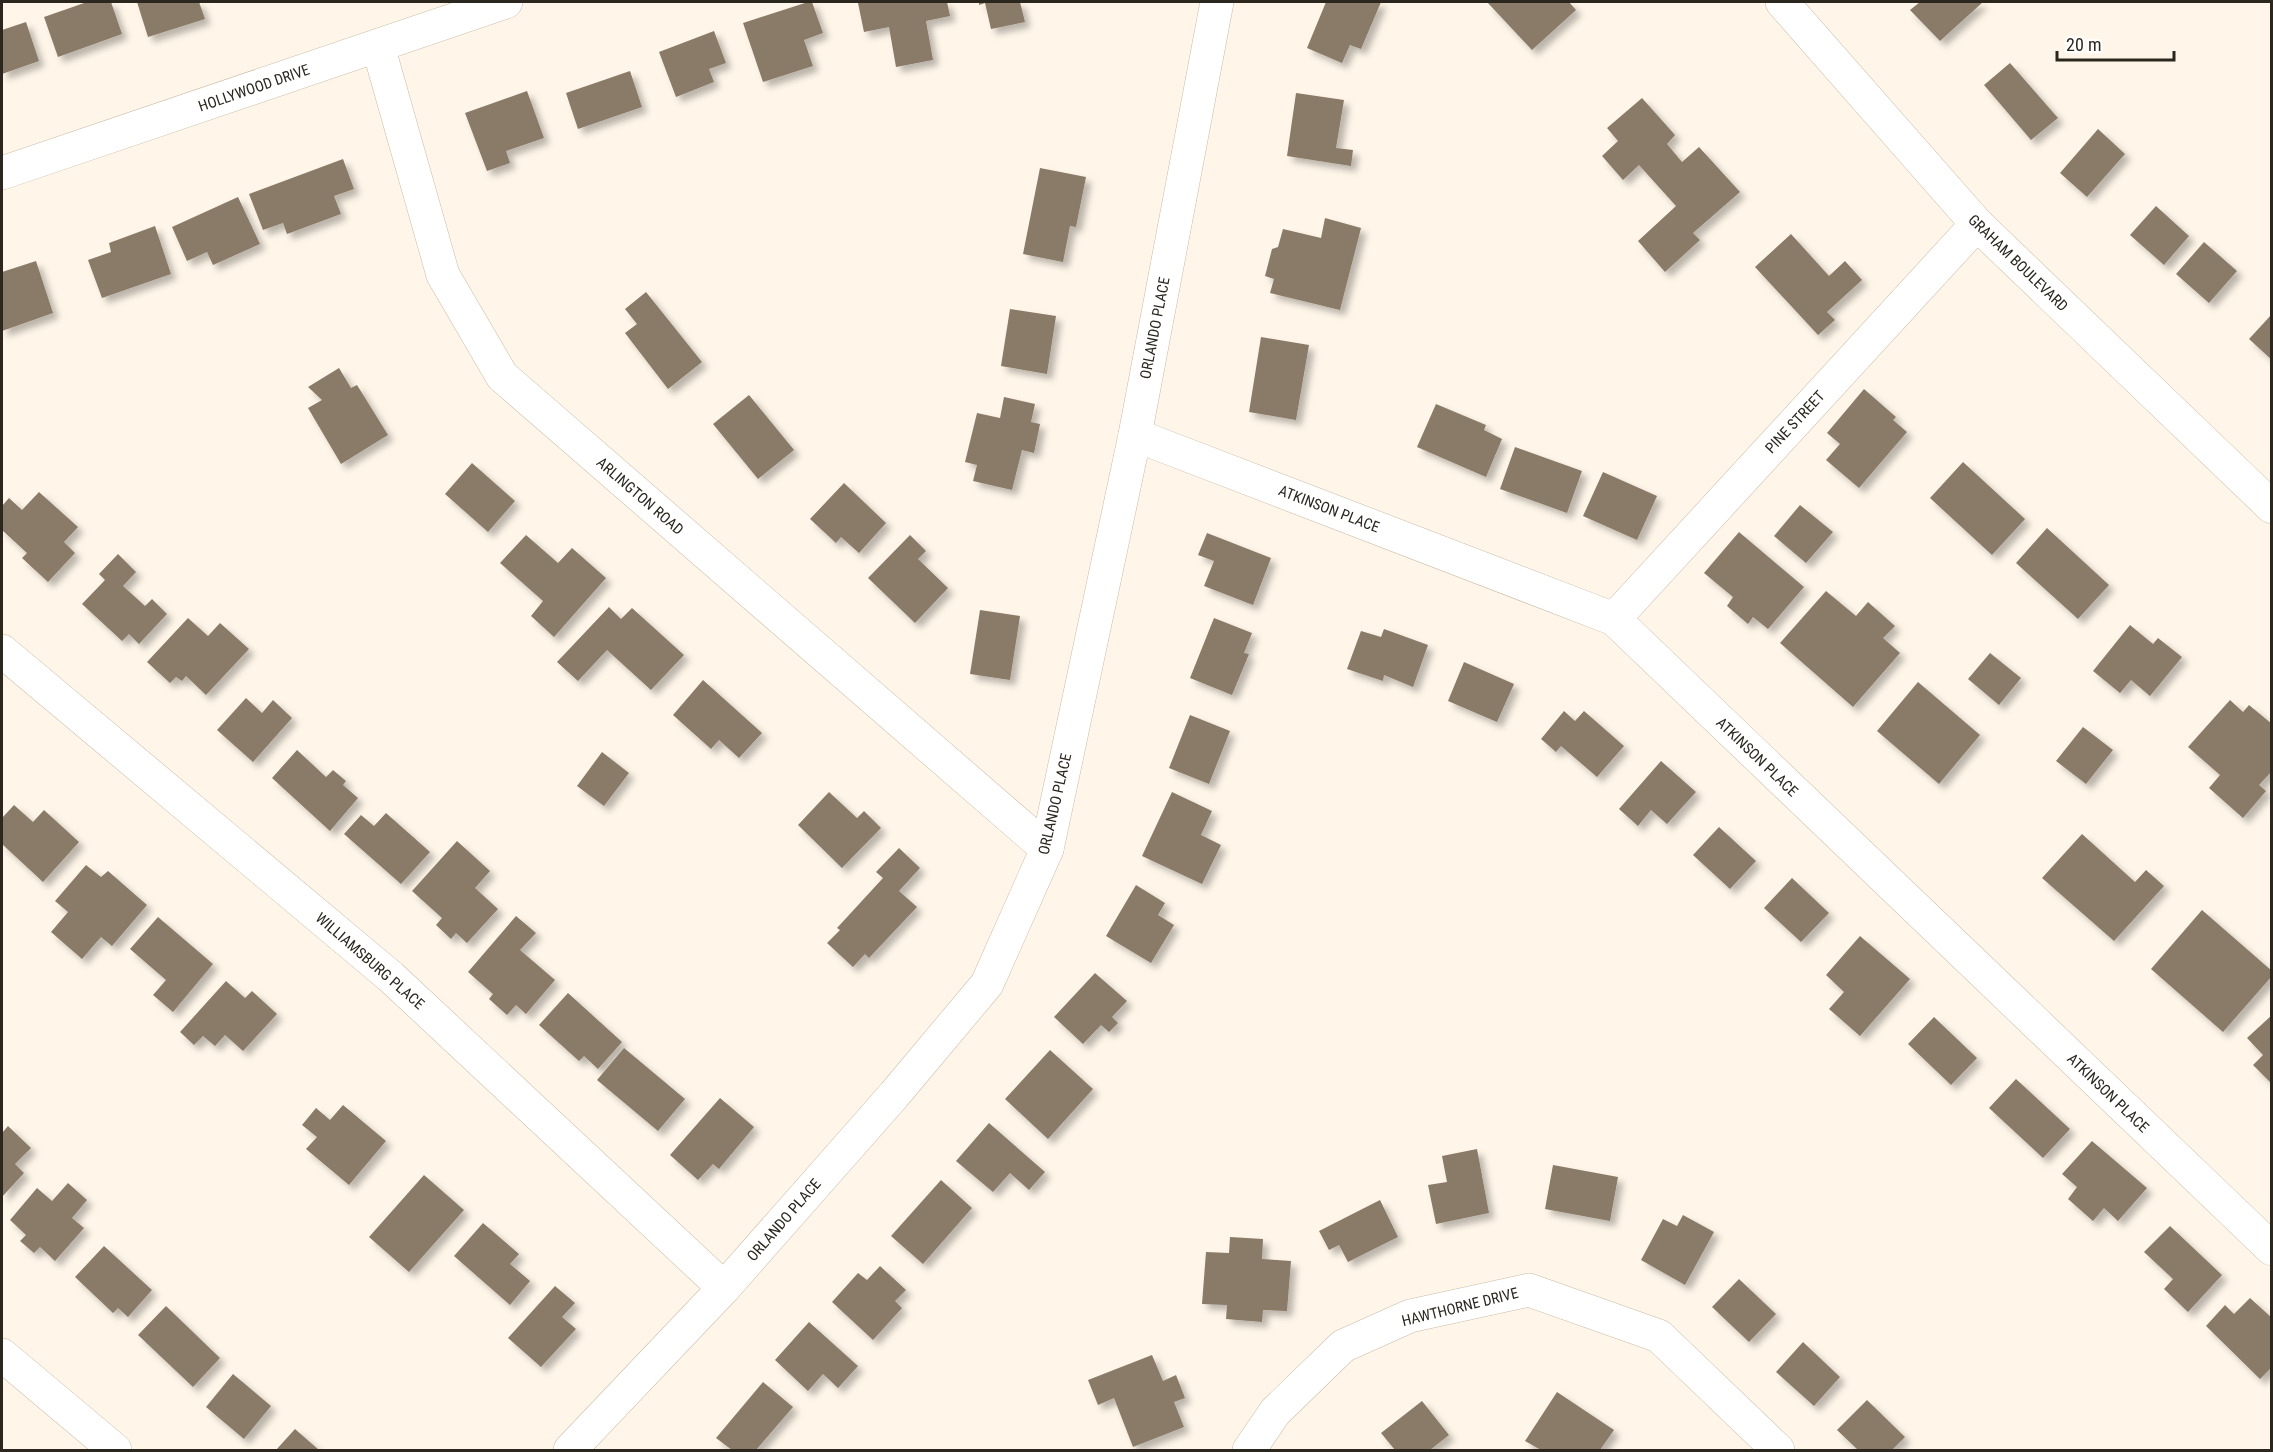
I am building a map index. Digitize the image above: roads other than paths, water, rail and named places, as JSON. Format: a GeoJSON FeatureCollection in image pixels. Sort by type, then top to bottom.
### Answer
{"type":"FeatureCollection","features":[{"type":"Feature","properties":{"kind":"street","name":"HOLLYWOOD DRIVE"},"geometry":{"type":"LineString","coordinates":[[2,173],[506,2]]}},
{"type":"Feature","properties":{"kind":"street","name":"ORLANDO PLACE"},"geometry":{"type":"LineString","coordinates":[[570,1450],[724,1288],[894,1095],[987,984],[1047,849],[1135,435],[1217,2]]}},
{"type":"Feature","properties":{"kind":"street","name":"GRAHAM BOULEVARD"},"geometry":{"type":"LineString","coordinates":[[1782,2],[1977,224],[2271,507]]}},
{"type":"Feature","properties":{"kind":"street","name":"ARLINGTON ROAD"},"geometry":{"type":"LineString","coordinates":[[378,46],[443,276],[502,376],[1047,849]]}},
{"type":"Feature","properties":{"kind":"street","name":"PINE STREET"},"geometry":{"type":"LineString","coordinates":[[1614,620],[1977,224]]}},
{"type":"Feature","properties":{"kind":"street","name":"ATKINSON PLACE"},"geometry":{"type":"LineString","coordinates":[[1135,435],[1614,620],[2271,1249]]}},
{"type":"Feature","properties":{"kind":"street","name":"WILLIAMSBURG PLACE"},"geometry":{"type":"LineString","coordinates":[[2,651],[391,977],[724,1288]]}},
{"type":"Feature","properties":{"kind":"street","name":"HAWTHORNE DRIVE"},"geometry":{"type":"LineString","coordinates":[[1249,1450],[1275,1412],[1343,1346],[1410,1316],[1529,1290],[1659,1336],[1778,1450]]}},
{"type":"Feature","properties":{"kind":"street"},"geometry":{"type":"LineString","coordinates":[[2,1355],[115,1450]]}}]}
